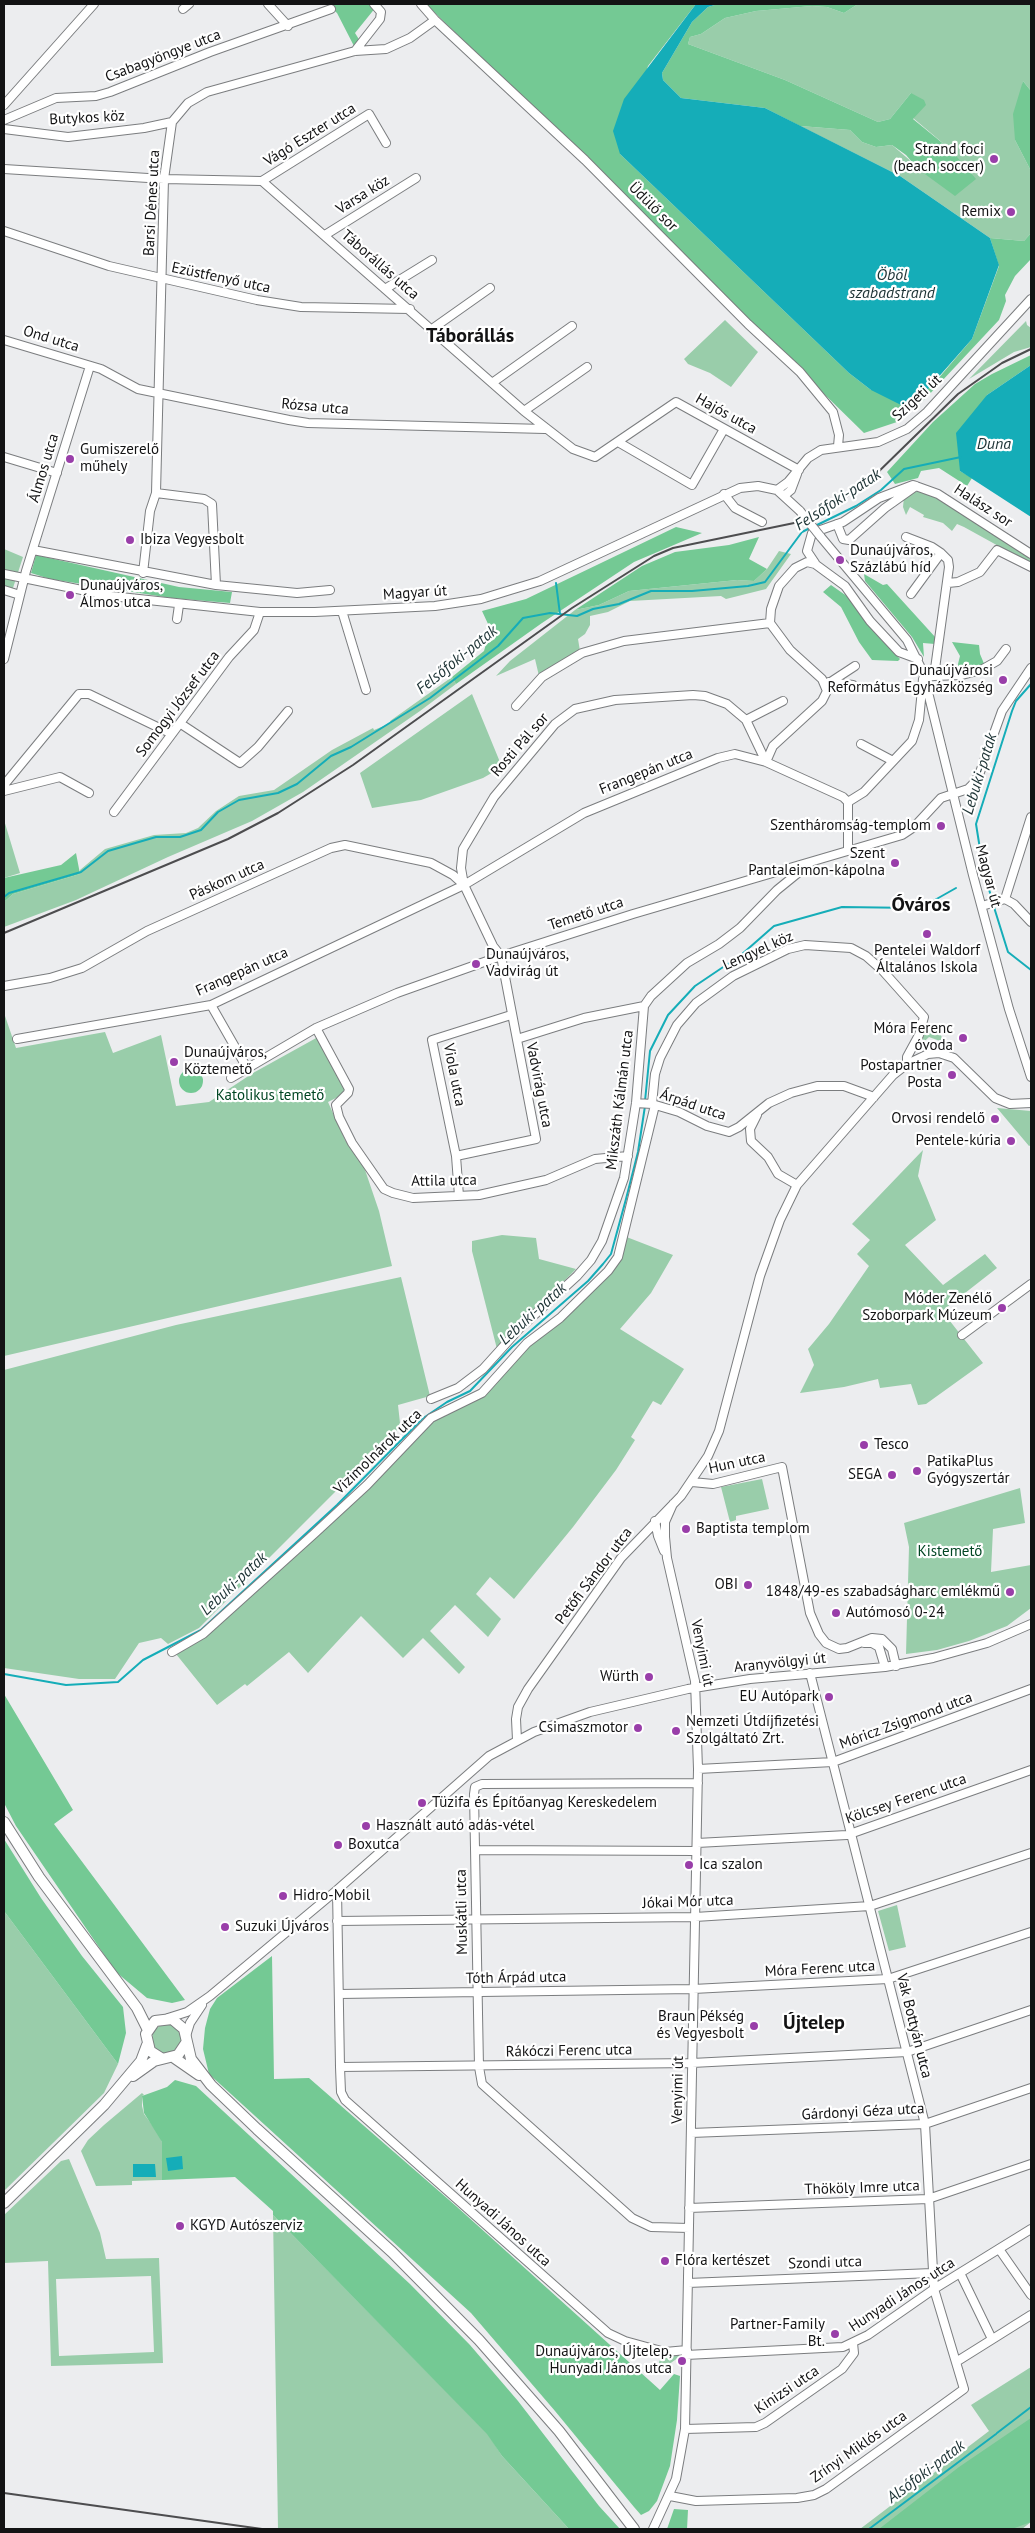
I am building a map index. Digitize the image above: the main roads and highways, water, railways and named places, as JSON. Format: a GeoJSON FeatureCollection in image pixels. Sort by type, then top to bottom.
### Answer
{"type":"FeatureCollection","features":[{"type":"Feature","properties":{"kind":"main road"},"geometry":{"type":"LineString","coordinates":[[4,1822],[39,1878],[141,2014],[148,2030],[147,2045],[140,2060],[120,2086],[4,2203]]}},
{"type":"Feature","properties":{"kind":"main road"},"geometry":{"type":"LineString","coordinates":[[120,1986],[146,2011],[179,2024],[186,2039],[191,2059],[211,2084],[257,2129],[392,2252],[479,2340],[559,2432],[634,2529]]}},
{"type":"Feature","properties":{"kind":"main road"},"geometry":{"type":"LineString","coordinates":[[148,2030],[152,2024],[165,2019]]}},
{"type":"Feature","properties":{"kind":"main road"},"geometry":{"type":"LineString","coordinates":[[120,2086],[154,2061],[173,2057],[181,2052],[186,2039]]}},
{"type":"Feature","properties":{"kind":"main road"},"geometry":{"type":"LineString","coordinates":[[147,2045],[152,2053],[161,2058]]}},
{"type":"Feature","properties":{"kind":"main road"},"geometry":{"type":"LineString","coordinates":[[173,2057],[211,2084]]}},
{"type":"Feature","properties":{"kind":"water","name":"Öböl szabadstrand"},"geometry":{"type":"Polygon","coordinates":[[[696,4],[718,4],[708,7],[692,22],[662,73],[663,80],[681,98],[765,108],[900,176],[990,238],[999,265],[972,339],[920,398],[903,406],[871,390],[849,373],[620,154],[613,131],[624,99],[696,4]]]}},
{"type":"Feature","properties":{"kind":"water","name":"Duna"},"geometry":{"type":"Polygon","coordinates":[[[1031,365],[1031,517],[960,471],[956,433],[987,395],[1031,365]]]}},
{"type":"Feature","properties":{"kind":"water"},"geometry":{"type":"Polygon","coordinates":[[[182,2156],[183,2169],[168,2171],[166,2158],[182,2156]]]}},
{"type":"Feature","properties":{"kind":"water"},"geometry":{"type":"Polygon","coordinates":[[[133,2164],[155,2164],[156,2177],[133,2177],[133,2164]]]}},
{"type":"Feature","properties":{"kind":"waterway","name":"Felsőfoki-patak"},"geometry":{"type":"LineString","coordinates":[[815,526],[856,506],[881,490],[904,469],[961,457]]}},
{"type":"Feature","properties":{"kind":"waterway","name":"Felsőfoki-patak"},"geometry":{"type":"LineString","coordinates":[[4,897],[9,893],[81,872],[108,851],[156,837],[180,837],[201,830],[218,812],[239,800],[278,793],[297,784],[331,756],[351,747],[430,698],[498,646],[523,618],[550,613],[577,616],[593,609],[619,604],[651,591],[692,591],[748,586],[765,582],[802,532],[810,528]]}},
{"type":"Feature","properties":{"kind":"waterway"},"geometry":{"type":"LineString","coordinates":[[556,583],[560,614]]}},
{"type":"Feature","properties":{"kind":"waterway","name":"Lebuki-patak"},"geometry":{"type":"LineString","coordinates":[[981,875],[984,874],[976,824],[1012,711],[1016,701],[1031,684]]}},
{"type":"Feature","properties":{"kind":"waterway","name":"Alsófoki-patak"},"geometry":{"type":"LineString","coordinates":[[984,874],[992,899]]}},
{"type":"Feature","properties":{"kind":"waterway","name":"Lebuki-patak"},"geometry":{"type":"LineString","coordinates":[[645,1101],[650,1051],[668,1015],[695,986],[741,955],[774,926],[842,907],[915,908],[933,901],[956,888]]}},
{"type":"Feature","properties":{"kind":"waterway","name":"Alsófoki-patak"},"geometry":{"type":"LineString","coordinates":[[993,904],[1008,952],[1031,970]]}},
{"type":"Feature","properties":{"kind":"waterway","name":"Lebuki-patak"},"geometry":{"type":"LineString","coordinates":[[4,1674],[66,1685],[118,1682],[143,1660],[201,1630],[337,1505],[422,1419],[447,1402],[470,1391],[512,1347],[588,1281],[603,1264],[611,1254],[626,1199],[638,1152],[645,1106]]}},
{"type":"Feature","properties":{"kind":"waterway","name":"Alsófoki-patak"},"geometry":{"type":"LineString","coordinates":[[997,2433],[1031,2407]]}},
{"type":"Feature","properties":{"kind":"waterway","name":"Alsófoki-patak"},"geometry":{"type":"LineString","coordinates":[[869,2529],[996,2434]]}},
{"type":"Feature","properties":{"kind":"railway"},"geometry":{"type":"LineString","coordinates":[[4,933],[228,839],[278,813],[353,765],[572,608],[654,556],[673,548],[799,522],[833,506],[869,481],[958,394],[1002,363],[1031,349]]}},
{"type":"Feature","properties":{"kind":"railway"},"geometry":{"type":"LineString","coordinates":[[4,2493],[262,2529]]}},
{"type":"Feature","properties":{"kind":"place","name":"Strand foci (beach soccer)"},"geometry":{"type":"Point","coordinates":[994,159]}},
{"type":"Feature","properties":{"kind":"place","name":"Remix"},"geometry":{"type":"Point","coordinates":[1011,212]}},
{"type":"Feature","properties":{"kind":"place","name":"Gumiszerelő műhely"},"geometry":{"type":"Point","coordinates":[70,459]}},
{"type":"Feature","properties":{"kind":"place","name":"Ibiza Vegyesbolt"},"geometry":{"type":"Point","coordinates":[130,540]}},
{"type":"Feature","properties":{"kind":"place","name":"Dunaújváros, Százlábú híd"},"geometry":{"type":"Point","coordinates":[840,560]}},
{"type":"Feature","properties":{"kind":"place","name":"Dunaújváros, Álmos utca"},"geometry":{"type":"Point","coordinates":[70,595]}},
{"type":"Feature","properties":{"kind":"place","name":"Dunaújvárosi Református Egyházközség"},"geometry":{"type":"Point","coordinates":[1003,680]}},
{"type":"Feature","properties":{"kind":"place","name":"Szentháromság-templom"},"geometry":{"type":"Point","coordinates":[941,826]}},
{"type":"Feature","properties":{"kind":"place","name":"Szent Pantaleimon-kápolna"},"geometry":{"type":"Point","coordinates":[895,863]}},
{"type":"Feature","properties":{"kind":"place","name":"Pentelei Waldorf Általános Iskola"},"geometry":{"type":"Point","coordinates":[927,934]}},
{"type":"Feature","properties":{"kind":"place","name":"Dunaújváros, Vadvirág út"},"geometry":{"type":"Point","coordinates":[476,964]}},
{"type":"Feature","properties":{"kind":"place","name":"Móra Ferenc óvoda"},"geometry":{"type":"Point","coordinates":[963,1038]}},
{"type":"Feature","properties":{"kind":"place","name":"Dunaújváros, Köztemető"},"geometry":{"type":"Point","coordinates":[174,1062]}},
{"type":"Feature","properties":{"kind":"place","name":"Postapartner Posta"},"geometry":{"type":"Point","coordinates":[952,1075]}},
{"type":"Feature","properties":{"kind":"place","name":"Orvosi rendelő"},"geometry":{"type":"Point","coordinates":[995,1119]}},
{"type":"Feature","properties":{"kind":"place","name":"Pentele-kúria"},"geometry":{"type":"Point","coordinates":[1011,1141]}},
{"type":"Feature","properties":{"kind":"place","name":"Móder Zenélő Szoborpark Múzeum"},"geometry":{"type":"Point","coordinates":[1002,1308]}},
{"type":"Feature","properties":{"kind":"place","name":"Tesco"},"geometry":{"type":"Point","coordinates":[864,1445]}},
{"type":"Feature","properties":{"kind":"place","name":"PatikaPlus Gyógyszertár"},"geometry":{"type":"Point","coordinates":[917,1471]}},
{"type":"Feature","properties":{"kind":"place","name":"SEGA"},"geometry":{"type":"Point","coordinates":[892,1475]}},
{"type":"Feature","properties":{"kind":"place","name":"Baptista templom"},"geometry":{"type":"Point","coordinates":[686,1529]}},
{"type":"Feature","properties":{"kind":"place","name":"OBI"},"geometry":{"type":"Point","coordinates":[748,1585]}},
{"type":"Feature","properties":{"kind":"place","name":"1848/49-es szabadságharc emlékmű"},"geometry":{"type":"Point","coordinates":[1010,1592]}},
{"type":"Feature","properties":{"kind":"place","name":"Autómosó 0-24"},"geometry":{"type":"Point","coordinates":[836,1613]}},
{"type":"Feature","properties":{"kind":"place","name":"Würth"},"geometry":{"type":"Point","coordinates":[649,1677]}},
{"type":"Feature","properties":{"kind":"place","name":"EU Autópark"},"geometry":{"type":"Point","coordinates":[829,1697]}},
{"type":"Feature","properties":{"kind":"place","name":"Csimaszmotor"},"geometry":{"type":"Point","coordinates":[638,1728]}},
{"type":"Feature","properties":{"kind":"place","name":"Nemzeti Útdíjfizetési Szolgáltató Zrt."},"geometry":{"type":"Point","coordinates":[676,1731]}},
{"type":"Feature","properties":{"kind":"place","name":"Tüzifa és Építőanyag Kereskedelem"},"geometry":{"type":"Point","coordinates":[422,1803]}},
{"type":"Feature","properties":{"kind":"place","name":"Használt autó adás-vétel"},"geometry":{"type":"Point","coordinates":[366,1826]}},
{"type":"Feature","properties":{"kind":"place","name":"Boxutca"},"geometry":{"type":"Point","coordinates":[338,1845]}},
{"type":"Feature","properties":{"kind":"place","name":"Ica szalon"},"geometry":{"type":"Point","coordinates":[689,1865]}},
{"type":"Feature","properties":{"kind":"place","name":"Hidro-Mobil"},"geometry":{"type":"Point","coordinates":[283,1896]}},
{"type":"Feature","properties":{"kind":"place","name":"Suzuki Újváros"},"geometry":{"type":"Point","coordinates":[225,1927]}},
{"type":"Feature","properties":{"kind":"place","name":"Braun Pékség és Vegyesbolt"},"geometry":{"type":"Point","coordinates":[754,2026]}},
{"type":"Feature","properties":{"kind":"place","name":"KGYD Autószerviz"},"geometry":{"type":"Point","coordinates":[180,2226]}},
{"type":"Feature","properties":{"kind":"place","name":"Flóra kertészet"},"geometry":{"type":"Point","coordinates":[665,2261]}},
{"type":"Feature","properties":{"kind":"place","name":"Partner-Family Bt."},"geometry":{"type":"Point","coordinates":[835,2334]}},
{"type":"Feature","properties":{"kind":"place","name":"Dunaújváros, Újtelep, Hunyadi János utca"},"geometry":{"type":"Point","coordinates":[682,2361]}},
{"type":"Feature","properties":{"kind":"district","name":"Táborállás"},"geometry":{"type":"Point","coordinates":[470,336]}},
{"type":"Feature","properties":{"kind":"district","name":"Óváros"},"geometry":{"type":"Point","coordinates":[921,905]}},
{"type":"Feature","properties":{"kind":"district","name":"Újtelep"},"geometry":{"type":"Point","coordinates":[814,2023]}},
{"type":"Feature","properties":{"kind":"park label","name":"Katolikus temető"},"geometry":{"type":"Point","coordinates":[270,1096]}},
{"type":"Feature","properties":{"kind":"park label","name":"Kistemető"},"geometry":{"type":"Point","coordinates":[950,1552]}}]}
